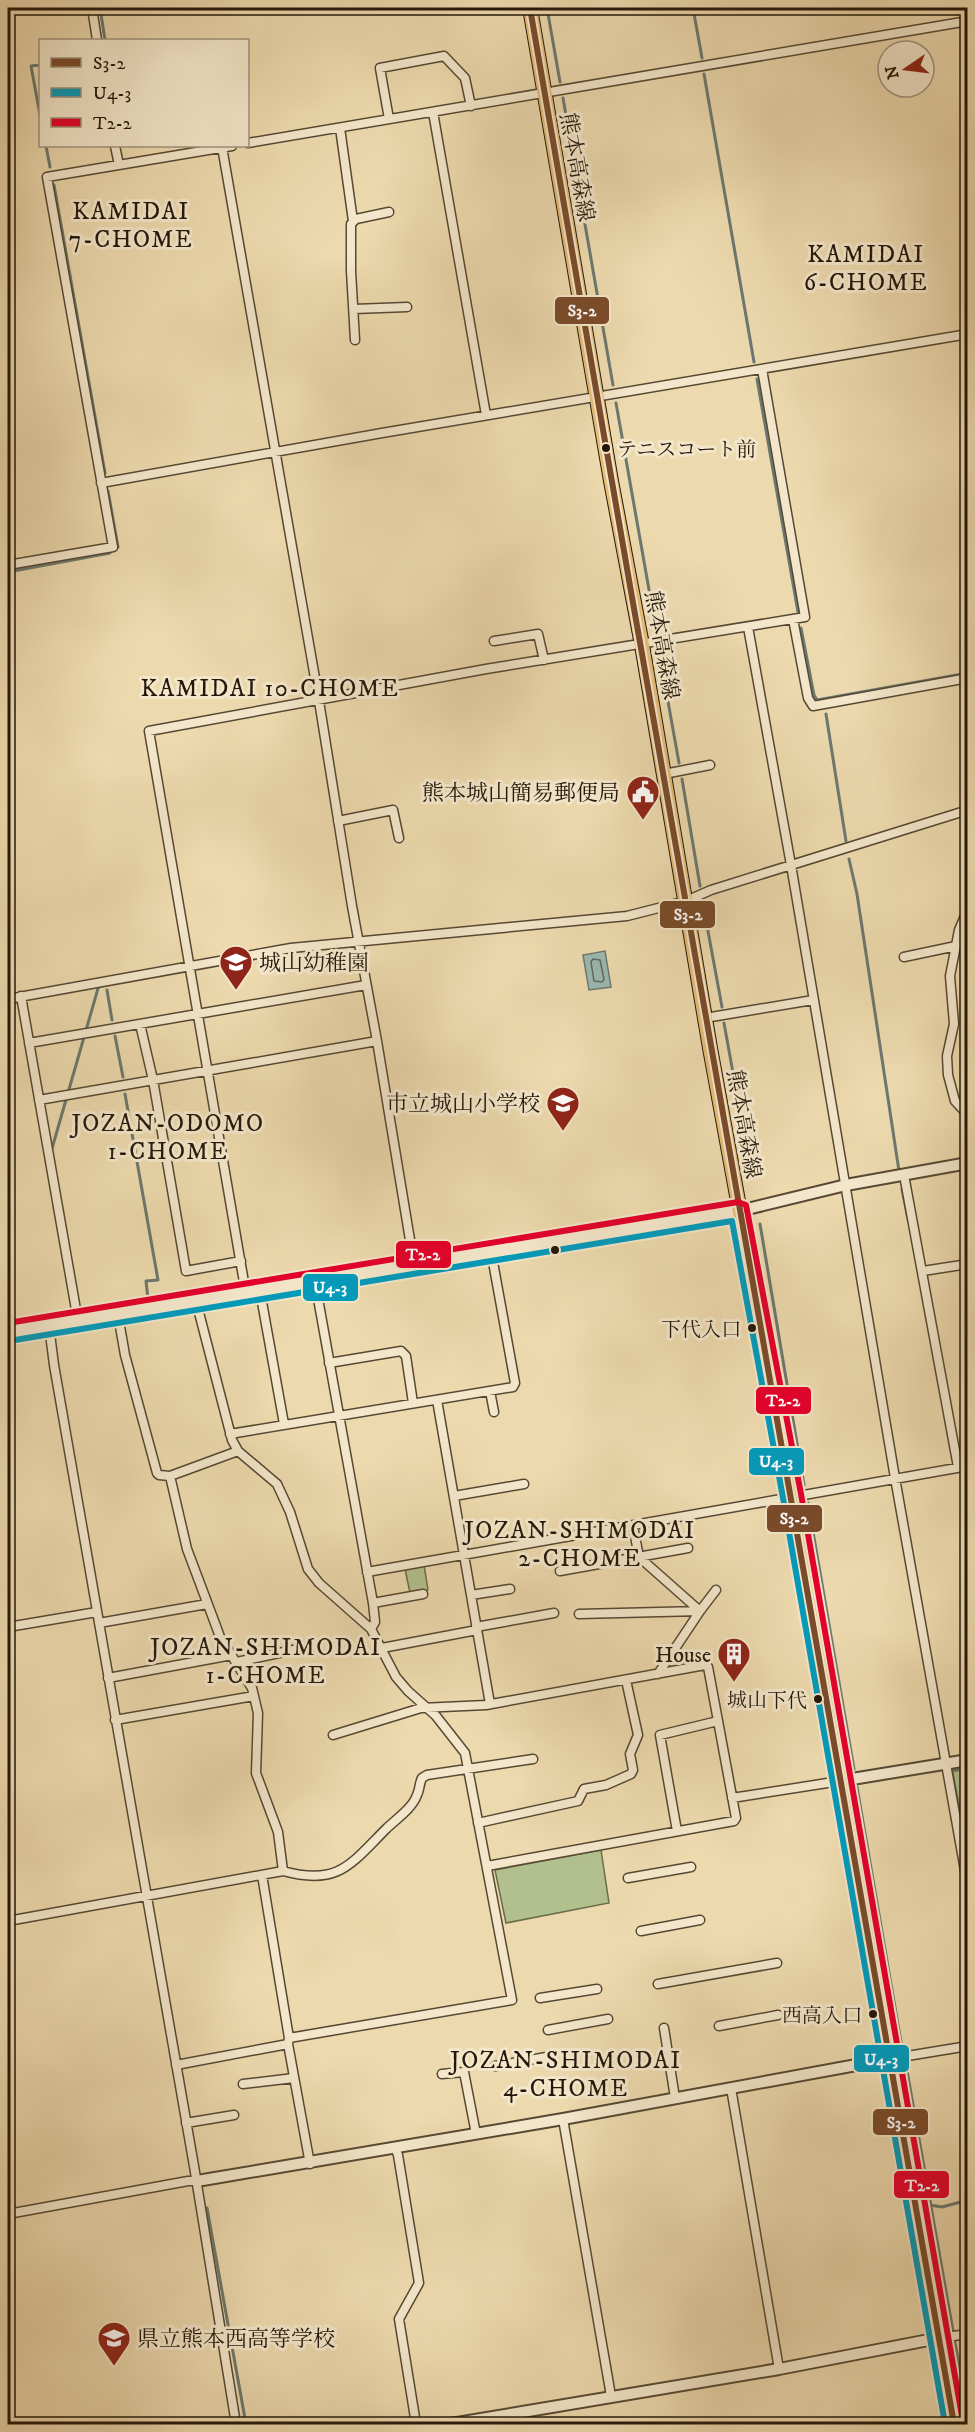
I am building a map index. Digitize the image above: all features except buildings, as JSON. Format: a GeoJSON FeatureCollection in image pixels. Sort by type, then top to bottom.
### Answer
{"type":"FeatureCollection","features":[{"type":"Feature","properties":{"kind":"main road","name":"熊本高森線"},"geometry":{"type":"LineString","coordinates":[[530,8],[596,397],[642,645],[705,1018],[792,1496],[954,2424]]}},
{"type":"Feature","properties":{"kind":"street"},"geometry":{"type":"LineString","coordinates":[[92,8],[97,39]]}},
{"type":"Feature","properties":{"kind":"street"},"geometry":{"type":"LineString","coordinates":[[249,143],[968,21]]}},
{"type":"Feature","properties":{"kind":"street"},"geometry":{"type":"LineString","coordinates":[[389,119],[380,68],[444,56],[465,78],[471,106]]}},
{"type":"Feature","properties":{"kind":"street"},"geometry":{"type":"LineString","coordinates":[[433,112],[486,415]]}},
{"type":"Feature","properties":{"kind":"street"},"geometry":{"type":"LineString","coordinates":[[340,128],[353,221],[351,224],[351,271],[355,340]]}},
{"type":"Feature","properties":{"kind":"street"},"geometry":{"type":"LineString","coordinates":[[115,147],[119,165]]}},
{"type":"Feature","properties":{"kind":"street"},"geometry":{"type":"LineString","coordinates":[[8,566],[113,547],[47,177],[222,147],[414,1264]]}},
{"type":"Feature","properties":{"kind":"street"},"geometry":{"type":"LineString","coordinates":[[353,221],[389,212]]}},
{"type":"Feature","properties":{"kind":"street"},"geometry":{"type":"LineString","coordinates":[[354,309],[407,307]]}},
{"type":"Feature","properties":{"kind":"street"},"geometry":{"type":"LineString","coordinates":[[100,483],[968,334]]}},
{"type":"Feature","properties":{"kind":"street"},"geometry":{"type":"LineString","coordinates":[[246,1294],[149,731],[544,660],[805,617],[762,369]]}},
{"type":"Feature","properties":{"kind":"street"},"geometry":{"type":"LineString","coordinates":[[793,619],[808,699],[813,706],[968,678]]}},
{"type":"Feature","properties":{"kind":"street"},"geometry":{"type":"LineString","coordinates":[[748,627],[968,1887]]}},
{"type":"Feature","properties":{"kind":"street"},"geometry":{"type":"LineString","coordinates":[[494,641],[538,634],[544,660]]}},
{"type":"Feature","properties":{"kind":"street"},"geometry":{"type":"LineString","coordinates":[[664,774],[710,765]]}},
{"type":"Feature","properties":{"kind":"street"},"geometry":{"type":"LineString","coordinates":[[338,821],[393,810],[399,838]]}},
{"type":"Feature","properties":{"kind":"street"},"geometry":{"type":"LineString","coordinates":[[8,999],[291,948],[627,916],[686,901],[711,890],[968,810]]}},
{"type":"Feature","properties":{"kind":"street"},"geometry":{"type":"LineString","coordinates":[[968,876],[968,881]]}},
{"type":"Feature","properties":{"kind":"street"},"geometry":{"type":"LineString","coordinates":[[968,909],[956,946],[950,976],[954,1024],[948,1051],[948,1069],[955,1101],[968,1115]]}},
{"type":"Feature","properties":{"kind":"street"},"geometry":{"type":"LineString","coordinates":[[904,957],[956,946]]}},
{"type":"Feature","properties":{"kind":"street"},"geometry":{"type":"LineString","coordinates":[[29,1043],[366,985]]}},
{"type":"Feature","properties":{"kind":"street"},"geometry":{"type":"LineString","coordinates":[[21,996],[78,1321]]}},
{"type":"Feature","properties":{"kind":"street"},"geometry":{"type":"LineString","coordinates":[[705,1018],[813,1000]]}},
{"type":"Feature","properties":{"kind":"street"},"geometry":{"type":"LineString","coordinates":[[140,1024],[153,1080],[186,1271],[241,1261]]}},
{"type":"Feature","properties":{"kind":"street"},"geometry":{"type":"LineString","coordinates":[[39,1100],[377,1041]]}},
{"type":"Feature","properties":{"kind":"street"},"geometry":{"type":"LineString","coordinates":[[8,1332],[739,1210],[846,1185],[968,1163]]}},
{"type":"Feature","properties":{"kind":"street"},"geometry":{"type":"LineString","coordinates":[[904,1174],[958,1467]]}},
{"type":"Feature","properties":{"kind":"street"},"geometry":{"type":"LineString","coordinates":[[230,1434],[513,1387],[515,1383],[491,1251]]}},
{"type":"Feature","properties":{"kind":"street"},"geometry":{"type":"LineString","coordinates":[[923,1271],[968,1264]]}},
{"type":"Feature","properties":{"kind":"street"},"geometry":{"type":"LineString","coordinates":[[315,1282],[373,1603],[375,1622],[371,1629]]}},
{"type":"Feature","properties":{"kind":"street"},"geometry":{"type":"LineString","coordinates":[[260,1291],[284,1424]]}},
{"type":"Feature","properties":{"kind":"street"},"geometry":{"type":"LineString","coordinates":[[176,2065],[288,2041],[512,2000],[465,1753],[427,1707],[396,1677],[371,1629],[319,1583],[308,1569],[290,1512],[277,1484],[238,1451],[230,1434],[196,1301]]}},
{"type":"Feature","properties":{"kind":"street"},"geometry":{"type":"LineString","coordinates":[[118,1315],[125,1355],[157,1473],[170,1476],[238,1451]]}},
{"type":"Feature","properties":{"kind":"street"},"geometry":{"type":"LineString","coordinates":[[49,1326],[115,1720],[197,2181],[236,2424]]}},
{"type":"Feature","properties":{"kind":"street"},"geometry":{"type":"LineString","coordinates":[[329,1363],[401,1351],[406,1356],[413,1403]]}},
{"type":"Feature","properties":{"kind":"street"},"geometry":{"type":"LineString","coordinates":[[490,1391],[494,1412]]}},
{"type":"Feature","properties":{"kind":"street"},"geometry":{"type":"LineString","coordinates":[[437,1400],[490,1704]]}},
{"type":"Feature","properties":{"kind":"street"},"geometry":{"type":"LineString","coordinates":[[367,1572],[968,1466]]}},
{"type":"Feature","properties":{"kind":"street"},"geometry":{"type":"LineString","coordinates":[[170,1476],[187,1549],[207,1604],[220,1637],[252,1688],[258,1713],[256,1773],[278,1833],[283,1871]]}},
{"type":"Feature","properties":{"kind":"street"},"geometry":{"type":"LineString","coordinates":[[454,1496],[524,1484]]}},
{"type":"Feature","properties":{"kind":"street"},"geometry":{"type":"LineString","coordinates":[[633,1526],[639,1557],[700,1611]]}},
{"type":"Feature","properties":{"kind":"street"},"geometry":{"type":"LineString","coordinates":[[560,1571],[688,1548]]}},
{"type":"Feature","properties":{"kind":"street"},"geometry":{"type":"LineString","coordinates":[[471,1595],[510,1589]]}},
{"type":"Feature","properties":{"kind":"street"},"geometry":{"type":"LineString","coordinates":[[658,1674],[716,1590]]}},
{"type":"Feature","properties":{"kind":"street"},"geometry":{"type":"LineString","coordinates":[[373,1603],[423,1594]]}},
{"type":"Feature","properties":{"kind":"street"},"geometry":{"type":"LineString","coordinates":[[99,1623],[207,1604]]}},
{"type":"Feature","properties":{"kind":"street"},"geometry":{"type":"LineString","coordinates":[[579,1614],[700,1611]]}},
{"type":"Feature","properties":{"kind":"street"},"geometry":{"type":"LineString","coordinates":[[8,1627],[97,1612]]}},
{"type":"Feature","properties":{"kind":"street"},"geometry":{"type":"LineString","coordinates":[[382,1648],[554,1613]]}},
{"type":"Feature","properties":{"kind":"street"},"geometry":{"type":"LineString","coordinates":[[108,1678],[298,1649]]}},
{"type":"Feature","properties":{"kind":"street"},"geometry":{"type":"LineString","coordinates":[[333,1735],[427,1707],[490,1704],[705,1665],[708,1667],[736,1818],[734,1821],[487,1866]]}},
{"type":"Feature","properties":{"kind":"street"},"geometry":{"type":"LineString","coordinates":[[478,1823],[578,1801],[584,1788],[606,1785],[631,1774],[633,1770],[630,1754],[638,1735],[626,1680]]}},
{"type":"Feature","properties":{"kind":"street"},"geometry":{"type":"LineString","coordinates":[[115,1720],[254,1696]]}},
{"type":"Feature","properties":{"kind":"street"},"geometry":{"type":"LineString","coordinates":[[677,1831],[660,1736],[718,1721]]}},
{"type":"Feature","properties":{"kind":"street"},"geometry":{"type":"LineString","coordinates":[[8,1921],[283,1871],[309,1877],[344,1870],[408,1809],[417,1796],[422,1778],[532,1759]]}},
{"type":"Feature","properties":{"kind":"street"},"geometry":{"type":"LineString","coordinates":[[732,1798],[968,1760]]}},
{"type":"Feature","properties":{"kind":"street"},"geometry":{"type":"LineString","coordinates":[[628,1878],[691,1867]]}},
{"type":"Feature","properties":{"kind":"street"},"geometry":{"type":"LineString","coordinates":[[262,1875],[310,2164]]}},
{"type":"Feature","properties":{"kind":"street"},"geometry":{"type":"LineString","coordinates":[[641,1931],[700,1920]]}},
{"type":"Feature","properties":{"kind":"street"},"geometry":{"type":"LineString","coordinates":[[658,1984],[777,1963]]}},
{"type":"Feature","properties":{"kind":"street"},"geometry":{"type":"LineString","coordinates":[[540,1998],[597,1989]]}},
{"type":"Feature","properties":{"kind":"street"},"geometry":{"type":"LineString","coordinates":[[719,2026],[778,2015]]}},
{"type":"Feature","properties":{"kind":"street"},"geometry":{"type":"LineString","coordinates":[[548,2030],[608,2019]]}},
{"type":"Feature","properties":{"kind":"street"},"geometry":{"type":"LineString","coordinates":[[664,2028],[675,2098]]}},
{"type":"Feature","properties":{"kind":"street"},"geometry":{"type":"LineString","coordinates":[[8,2214],[189,2181],[310,2164],[968,2046]]}},
{"type":"Feature","properties":{"kind":"street"},"geometry":{"type":"LineString","coordinates":[[495,2066],[552,2056]]}},
{"type":"Feature","properties":{"kind":"street"},"geometry":{"type":"LineString","coordinates":[[442,2074],[464,2072],[476,2134]]}},
{"type":"Feature","properties":{"kind":"street"},"geometry":{"type":"LineString","coordinates":[[243,2084],[294,2078]]}},
{"type":"Feature","properties":{"kind":"street"},"geometry":{"type":"LineString","coordinates":[[731,2088],[779,2369]]}},
{"type":"Feature","properties":{"kind":"street"},"geometry":{"type":"LineString","coordinates":[[186,2123],[234,2115]]}},
{"type":"Feature","properties":{"kind":"street"},"geometry":{"type":"LineString","coordinates":[[563,2119],[610,2398]]}},
{"type":"Feature","properties":{"kind":"street"},"geometry":{"type":"LineString","coordinates":[[395,2148],[419,2283],[399,2319],[416,2424]]}},
{"type":"Feature","properties":{"kind":"street"},"geometry":{"type":"LineString","coordinates":[[452,2424],[779,2369],[968,2334]]}},
{"type":"Feature","properties":{"kind":"green space"},"geometry":{"type":"Polygon","coordinates":[[[424,1565],[428,1590],[410,1593],[405,1569],[424,1565]]]}},
{"type":"Feature","properties":{"kind":"green space"},"geometry":{"type":"Polygon","coordinates":[[[967,1760],[967,1869],[946,1763],[967,1760]]]}},
{"type":"Feature","properties":{"kind":"green space"},"geometry":{"type":"Polygon","coordinates":[[[601,1850],[609,1903],[506,1923],[495,1870],[601,1850]]]}},
{"type":"Feature","properties":{"kind":"water"},"geometry":{"type":"Polygon","coordinates":[[[605,951],[611,987],[589,990],[583,955],[605,951]]]}},
{"type":"Feature","properties":{"kind":"waterway"},"geometry":{"type":"LineString","coordinates":[[100,8],[105,39]]}},
{"type":"Feature","properties":{"kind":"waterway"},"geometry":{"type":"LineString","coordinates":[[547,8],[560,82]]}},
{"type":"Feature","properties":{"kind":"waterway"},"geometry":{"type":"LineString","coordinates":[[693,8],[702,58]]}},
{"type":"Feature","properties":{"kind":"waterway"},"geometry":{"type":"LineString","coordinates":[[39,65],[31,66],[39,110]]}},
{"type":"Feature","properties":{"kind":"waterway"},"geometry":{"type":"LineString","coordinates":[[704,74],[754,362]]}},
{"type":"Feature","properties":{"kind":"waterway"},"geometry":{"type":"LineString","coordinates":[[563,98],[613,385]]}},
{"type":"Feature","properties":{"kind":"waterway"},"geometry":{"type":"LineString","coordinates":[[46,147],[50,167]]}},
{"type":"Feature","properties":{"kind":"waterway"},"geometry":{"type":"LineString","coordinates":[[54,185],[105,473]]}},
{"type":"Feature","properties":{"kind":"waterway"},"geometry":{"type":"LineString","coordinates":[[757,379],[798,612]]}},
{"type":"Feature","properties":{"kind":"waterway"},"geometry":{"type":"LineString","coordinates":[[616,403],[657,635]]}},
{"type":"Feature","properties":{"kind":"waterway"},"geometry":{"type":"LineString","coordinates":[[108,491],[118,547]]}},
{"type":"Feature","properties":{"kind":"waterway"},"geometry":{"type":"LineString","coordinates":[[8,572],[110,553]]}},
{"type":"Feature","properties":{"kind":"waterway"},"geometry":{"type":"LineString","coordinates":[[801,628],[814,695],[817,700],[968,673]]}},
{"type":"Feature","properties":{"kind":"waterway"},"geometry":{"type":"LineString","coordinates":[[659,651],[679,763]]}},
{"type":"Feature","properties":{"kind":"waterway"},"geometry":{"type":"LineString","coordinates":[[826,714],[846,841]]}},
{"type":"Feature","properties":{"kind":"waterway"},"geometry":{"type":"LineString","coordinates":[[682,779],[700,886]]}},
{"type":"Feature","properties":{"kind":"waterway"},"geometry":{"type":"LineString","coordinates":[[849,859],[857,894],[899,1171]]}},
{"type":"Feature","properties":{"kind":"waterway"},"geometry":{"type":"LineString","coordinates":[[703,904],[722,1007]]}},
{"type":"Feature","properties":{"kind":"waterway"},"geometry":{"type":"LineString","coordinates":[[51,1152],[99,985]]}},
{"type":"Feature","properties":{"kind":"waterway"},"geometry":{"type":"LineString","coordinates":[[107,990],[112,1020]]}},
{"type":"Feature","properties":{"kind":"waterway"},"geometry":{"type":"LineString","coordinates":[[724,1023],[752,1178]]}},
{"type":"Feature","properties":{"kind":"waterway"},"geometry":{"type":"LineString","coordinates":[[115,1036],[123,1077]]}},
{"type":"Feature","properties":{"kind":"waterway"},"geometry":{"type":"LineString","coordinates":[[83,1308],[105,1305],[110,1308],[148,1299],[146,1281],[158,1280],[125,1094]]}},
{"type":"Feature","properties":{"kind":"waterway"},"geometry":{"type":"LineString","coordinates":[[902,1189],[908,1219]]}},
{"type":"Feature","properties":{"kind":"waterway"},"geometry":{"type":"LineString","coordinates":[[760,1224],[804,1485]]}},
{"type":"Feature","properties":{"kind":"waterway"},"geometry":{"type":"LineString","coordinates":[[8,1321],[67,1311]]}},
{"type":"Feature","properties":{"kind":"waterway"},"geometry":{"type":"LineString","coordinates":[[808,1503],[854,1769]]}},
{"type":"Feature","properties":{"kind":"waterway"},"geometry":{"type":"LineString","coordinates":[[968,1768],[952,1771],[968,1860]]}},
{"type":"Feature","properties":{"kind":"waterway"},"geometry":{"type":"LineString","coordinates":[[857,1787],[902,2048]]}},
{"type":"Feature","properties":{"kind":"waterway"},"geometry":{"type":"LineString","coordinates":[[906,2065],[968,2416]]}},
{"type":"Feature","properties":{"kind":"waterway"},"geometry":{"type":"LineString","coordinates":[[930,2205],[942,2207],[968,2200]]}},
{"type":"Feature","properties":{"kind":"waterway"},"geometry":{"type":"LineString","coordinates":[[207,2208],[246,2424]]}},
{"type":"Feature","properties":{"kind":"transit line","name":"S3-2"},"geometry":{"type":"LineString","coordinates":[[530,8],[954,2424]]}},
{"type":"Feature","properties":{"kind":"transit line","name":"T2-2"},"geometry":{"type":"LineString","coordinates":[[8,1323],[738,1202],[746,1205],[801,1494],[963,2422]]}},
{"type":"Feature","properties":{"kind":"transit line","name":"U4-3"},"geometry":{"type":"LineString","coordinates":[[9,1341],[732,1221],[783,1498],[945,2424]]}},
{"type":"Feature","properties":{"kind":"place","name":"テニスコート前"},"geometry":{"type":"Point","coordinates":[606,448]}},
{"type":"Feature","properties":{"kind":"place","name":"熊本城山簡易郵便局"},"geometry":{"type":"Point","coordinates":[643,821]}},
{"type":"Feature","properties":{"kind":"place","name":"城山幼稚園"},"geometry":{"type":"Point","coordinates":[236,991]}},
{"type":"Feature","properties":{"kind":"place","name":"市立城山小学校"},"geometry":{"type":"Point","coordinates":[563,1132]}},
{"type":"Feature","properties":{"kind":"place","name":"下代入口"},"geometry":{"type":"Point","coordinates":[752,1328]}},
{"type":"Feature","properties":{"kind":"place","name":"House"},"geometry":{"type":"Point","coordinates":[734,1683]}},
{"type":"Feature","properties":{"kind":"place","name":"城山下代"},"geometry":{"type":"Point","coordinates":[818,1699]}},
{"type":"Feature","properties":{"kind":"place","name":"西高入口"},"geometry":{"type":"Point","coordinates":[873,2014]}},
{"type":"Feature","properties":{"kind":"place","name":"県立熊本西高等学校"},"geometry":{"type":"Point","coordinates":[114,2367]}},
{"type":"Feature","properties":{"kind":"district","name":"KAMIDAI 7-CHOME"},"geometry":{"type":"Point","coordinates":[131,225]}},
{"type":"Feature","properties":{"kind":"district","name":"KAMIDAI 6-CHOME"},"geometry":{"type":"Point","coordinates":[866,268]}},
{"type":"Feature","properties":{"kind":"district","name":"KAMIDAI 10-CHOME"},"geometry":{"type":"Point","coordinates":[270,688]}},
{"type":"Feature","properties":{"kind":"district","name":"JOZAN-ODOMO 1-CHOME"},"geometry":{"type":"Point","coordinates":[168,1137]}},
{"type":"Feature","properties":{"kind":"district","name":"JOZAN-SHIMODAI 2-CHOME"},"geometry":{"type":"Point","coordinates":[580,1544]}},
{"type":"Feature","properties":{"kind":"district","name":"JOZAN-SHIMODAI 1-CHOME"},"geometry":{"type":"Point","coordinates":[266,1661]}},
{"type":"Feature","properties":{"kind":"district","name":"JOZAN-SHIMODAI 4-CHOME"},"geometry":{"type":"Point","coordinates":[566,2074]}}]}
